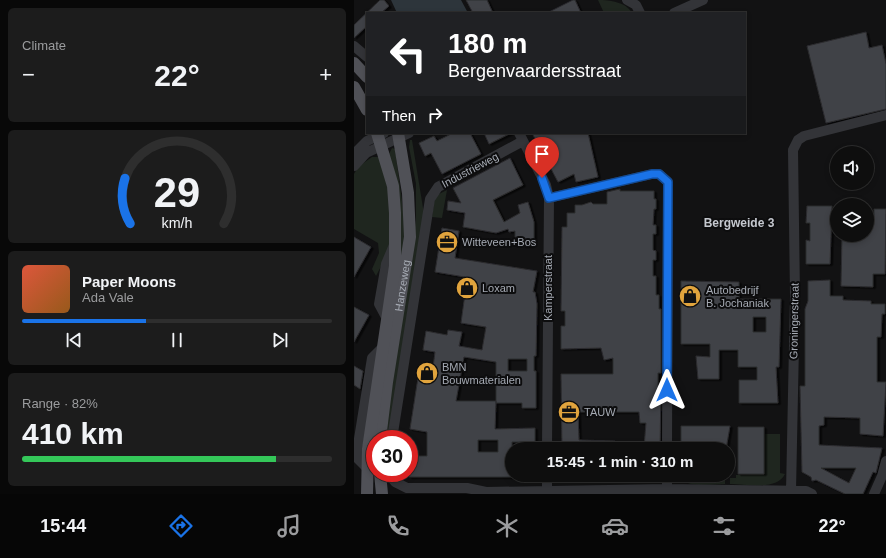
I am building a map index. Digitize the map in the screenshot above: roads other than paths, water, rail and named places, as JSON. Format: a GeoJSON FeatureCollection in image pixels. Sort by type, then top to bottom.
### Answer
{"type":"FeatureCollection","features":[{"type":"Feature","properties":{"kind":"main road"},"geometry":{"type":"LineString","coordinates":[[354,63],[361,75]]}},
{"type":"Feature","properties":{"kind":"main road"},"geometry":{"type":"LineString","coordinates":[[354,87],[366,108]]}},
{"type":"Feature","properties":{"kind":"main road","name":"Hanzeweg"},"geometry":{"type":"LineString","coordinates":[[381,430],[386,389],[410,237],[408,193],[402,134]]}},
{"type":"Feature","properties":{"kind":"main road","name":"Hanzeweg"},"geometry":{"type":"LineString","coordinates":[[367,494],[367,468],[377,378],[395,266],[396,241],[393,186],[380,137]]}},
{"type":"Feature","properties":{"kind":"main road"},"geometry":{"type":"LineString","coordinates":[[381,482],[382,494]]}},
{"type":"Feature","properties":{"kind":"street"},"geometry":{"type":"LineString","coordinates":[[627,0],[636,5],[640,12]]}},
{"type":"Feature","properties":{"kind":"street"},"geometry":{"type":"LineString","coordinates":[[676,12],[703,0]]}},
{"type":"Feature","properties":{"kind":"street"},"geometry":{"type":"LineString","coordinates":[[354,46],[366,56]]}},
{"type":"Feature","properties":{"kind":"street","name":"Groningerstraat"},"geometry":{"type":"LineString","coordinates":[[791,491],[795,300],[793,150],[797,141],[804,136],[886,115]]}},
{"type":"Feature","properties":{"kind":"street"},"geometry":{"type":"LineString","coordinates":[[354,154],[367,141],[380,137],[402,134]]}},
{"type":"Feature","properties":{"kind":"street"},"geometry":{"type":"LineString","coordinates":[[354,166],[380,137]]}},
{"type":"Feature","properties":{"kind":"street","name":"Kamperstraat"},"geometry":{"type":"LineString","coordinates":[[521,137],[546,185],[549,198],[547,442]]}},
{"type":"Feature","properties":{"kind":"street","name":"Industrieweg"},"geometry":{"type":"LineString","coordinates":[[428,207],[432,194],[438,187],[521,137]]}},
{"type":"Feature","properties":{"kind":"street"},"geometry":{"type":"LineString","coordinates":[[549,198],[652,174],[659,174],[668,182],[667,442]]}},
{"type":"Feature","properties":{"kind":"street","name":"Hanzeweg"},"geometry":{"type":"LineString","coordinates":[[393,430],[428,207]]}},
{"type":"Feature","properties":{"kind":"street"},"geometry":{"type":"LineString","coordinates":[[874,494],[882,476],[886,461]]}},
{"type":"Feature","properties":{"kind":"street"},"geometry":{"type":"LineString","coordinates":[[395,482],[401,487],[407,488],[467,488],[482,493],[667,489],[806,491],[812,494]]}},
{"type":"Feature","properties":{"kind":"street"},"geometry":{"type":"LineString","coordinates":[[667,482],[667,489]]}},
{"type":"Feature","properties":{"kind":"place","name":"Witteveen+Bos"},"geometry":{"type":"Point","coordinates":[447,242]}},
{"type":"Feature","properties":{"kind":"place","name":"Loxam"},"geometry":{"type":"Point","coordinates":[467,288]}},
{"type":"Feature","properties":{"kind":"place","name":"Autobedrijf B. Jochaniak"},"geometry":{"type":"Point","coordinates":[690,296]}},
{"type":"Feature","properties":{"kind":"place","name":"BMN Bouwmaterialen"},"geometry":{"type":"Point","coordinates":[427,373]}},
{"type":"Feature","properties":{"kind":"place","name":"TAUW"},"geometry":{"type":"Point","coordinates":[569,412]}},
{"type":"Feature","properties":{"kind":"district","name":"Bergweide 3"},"geometry":{"type":"Point","coordinates":[739,223]}}]}
